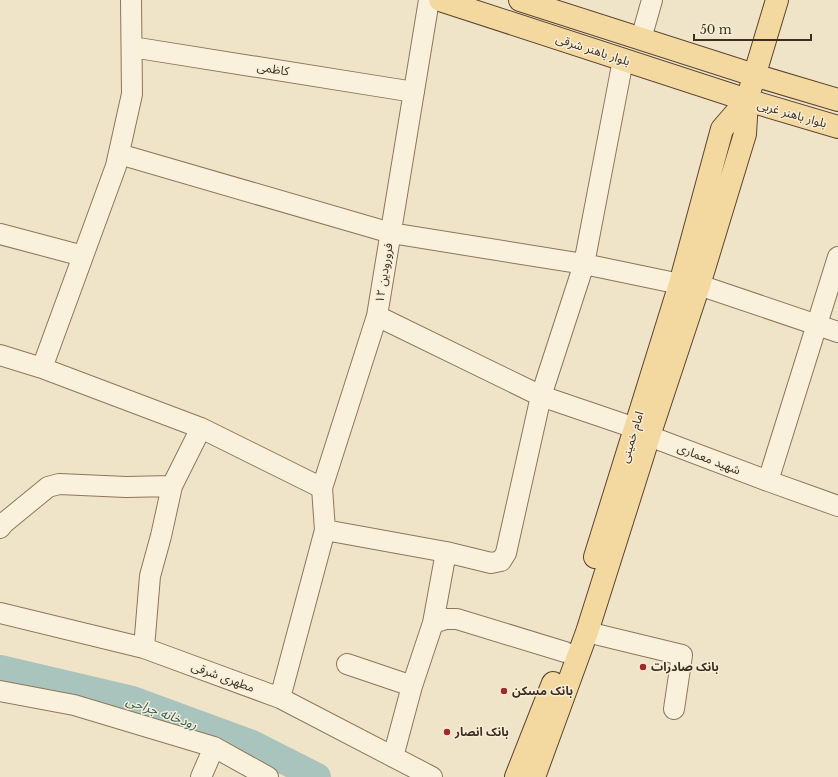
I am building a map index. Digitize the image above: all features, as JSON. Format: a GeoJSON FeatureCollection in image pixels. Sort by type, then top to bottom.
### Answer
{"type":"FeatureCollection","features":[{"type":"Feature","properties":{"kind":"main road","name":"بلوار باهنر شرقی"},"geometry":{"type":"LineString","coordinates":[[440,0],[747,100]]}},
{"type":"Feature","properties":{"kind":"main road","name":"بلوار باهنر شرقی"},"geometry":{"type":"LineString","coordinates":[[520,0],[754,75]]}},
{"type":"Feature","properties":{"kind":"main road","name":"امام خمینی"},"geometry":{"type":"LineString","coordinates":[[516,777],[565,652],[642,432],[689,285],[722,129],[747,100],[777,0]]}},
{"type":"Feature","properties":{"kind":"main road"},"geometry":{"type":"LineString","coordinates":[[754,75],[838,100]]}},
{"type":"Feature","properties":{"kind":"main road","name":"بلوار باهنر غربی"},"geometry":{"type":"LineString","coordinates":[[747,100],[838,127]]}},
{"type":"Feature","properties":{"kind":"main road","name":"امام خمینی"},"geometry":{"type":"LineString","coordinates":[[534,777],[587,632],[642,432]]}},
{"type":"Feature","properties":{"kind":"street"},"geometry":{"type":"LineString","coordinates":[[42,368],[84,256],[119,154],[132,94],[131,0]]}},
{"type":"Feature","properties":{"kind":"street","name":"۱۲ فرورودین"},"geometry":{"type":"LineString","coordinates":[[429,0],[377,316],[541,396],[642,432]]}},
{"type":"Feature","properties":{"kind":"street"},"geometry":{"type":"LineString","coordinates":[[641,39],[652,0]]}},
{"type":"Feature","properties":{"kind":"street","name":"کاظمی"},"geometry":{"type":"LineString","coordinates":[[132,47],[414,92]]}},
{"type":"Feature","properties":{"kind":"street"},"geometry":{"type":"LineString","coordinates":[[324,530],[446,552],[491,563],[501,561],[506,553],[541,396],[584,264],[623,60]]}},
{"type":"Feature","properties":{"kind":"street"},"geometry":{"type":"LineString","coordinates":[[119,154],[391,233],[584,264],[689,285],[838,332]]}},
{"type":"Feature","properties":{"kind":"street"},"geometry":{"type":"LineString","coordinates":[[0,234],[84,256]]}},
{"type":"Feature","properties":{"kind":"street"},"geometry":{"type":"LineString","coordinates":[[768,481],[816,324],[836,268]]}},
{"type":"Feature","properties":{"kind":"street"},"geometry":{"type":"LineString","coordinates":[[280,698],[324,530],[322,488],[377,316]]}},
{"type":"Feature","properties":{"kind":"street"},"geometry":{"type":"LineString","coordinates":[[0,355],[42,368],[201,428],[322,488]]}},
{"type":"Feature","properties":{"kind":"street"},"geometry":{"type":"LineString","coordinates":[[144,648],[150,576],[172,486],[201,428]]}},
{"type":"Feature","properties":{"kind":"street","name":"شهید معماری"},"geometry":{"type":"LineString","coordinates":[[642,432],[768,481],[838,506]]}},
{"type":"Feature","properties":{"kind":"street"},"geometry":{"type":"LineString","coordinates":[[0,528],[4,523],[48,487],[59,484],[126,487],[172,486]]}},
{"type":"Feature","properties":{"kind":"street"},"geometry":{"type":"LineString","coordinates":[[393,757],[412,686],[433,623],[446,552]]}},
{"type":"Feature","properties":{"kind":"street","name":"مطهری شرقی"},"geometry":{"type":"LineString","coordinates":[[0,613],[144,648],[280,698],[432,777]]}},
{"type":"Feature","properties":{"kind":"street"},"geometry":{"type":"LineString","coordinates":[[433,623],[446,619],[458,619],[565,652]]}},
{"type":"Feature","properties":{"kind":"street"},"geometry":{"type":"LineString","coordinates":[[587,632],[682,655],[674,709]]}},
{"type":"Feature","properties":{"kind":"street"},"geometry":{"type":"LineString","coordinates":[[347,664],[412,686]]}},
{"type":"Feature","properties":{"kind":"street"},"geometry":{"type":"LineString","coordinates":[[0,691],[74,705],[214,747],[268,777]]}},
{"type":"Feature","properties":{"kind":"street"},"geometry":{"type":"LineString","coordinates":[[201,777],[214,747]]}},
{"type":"Feature","properties":{"kind":"waterway","name":"رودخانه جراحی"},"geometry":{"type":"LineString","coordinates":[[0,669],[132,700],[252,744],[317,777]]}},
{"type":"Feature","properties":{"kind":"place","name":"بانک صادرات"},"geometry":{"type":"Point","coordinates":[643,667]}},
{"type":"Feature","properties":{"kind":"place","name":"بانک مسکن"},"geometry":{"type":"Point","coordinates":[504,691]}},
{"type":"Feature","properties":{"kind":"place","name":"بانک انصار"},"geometry":{"type":"Point","coordinates":[447,732]}}]}
